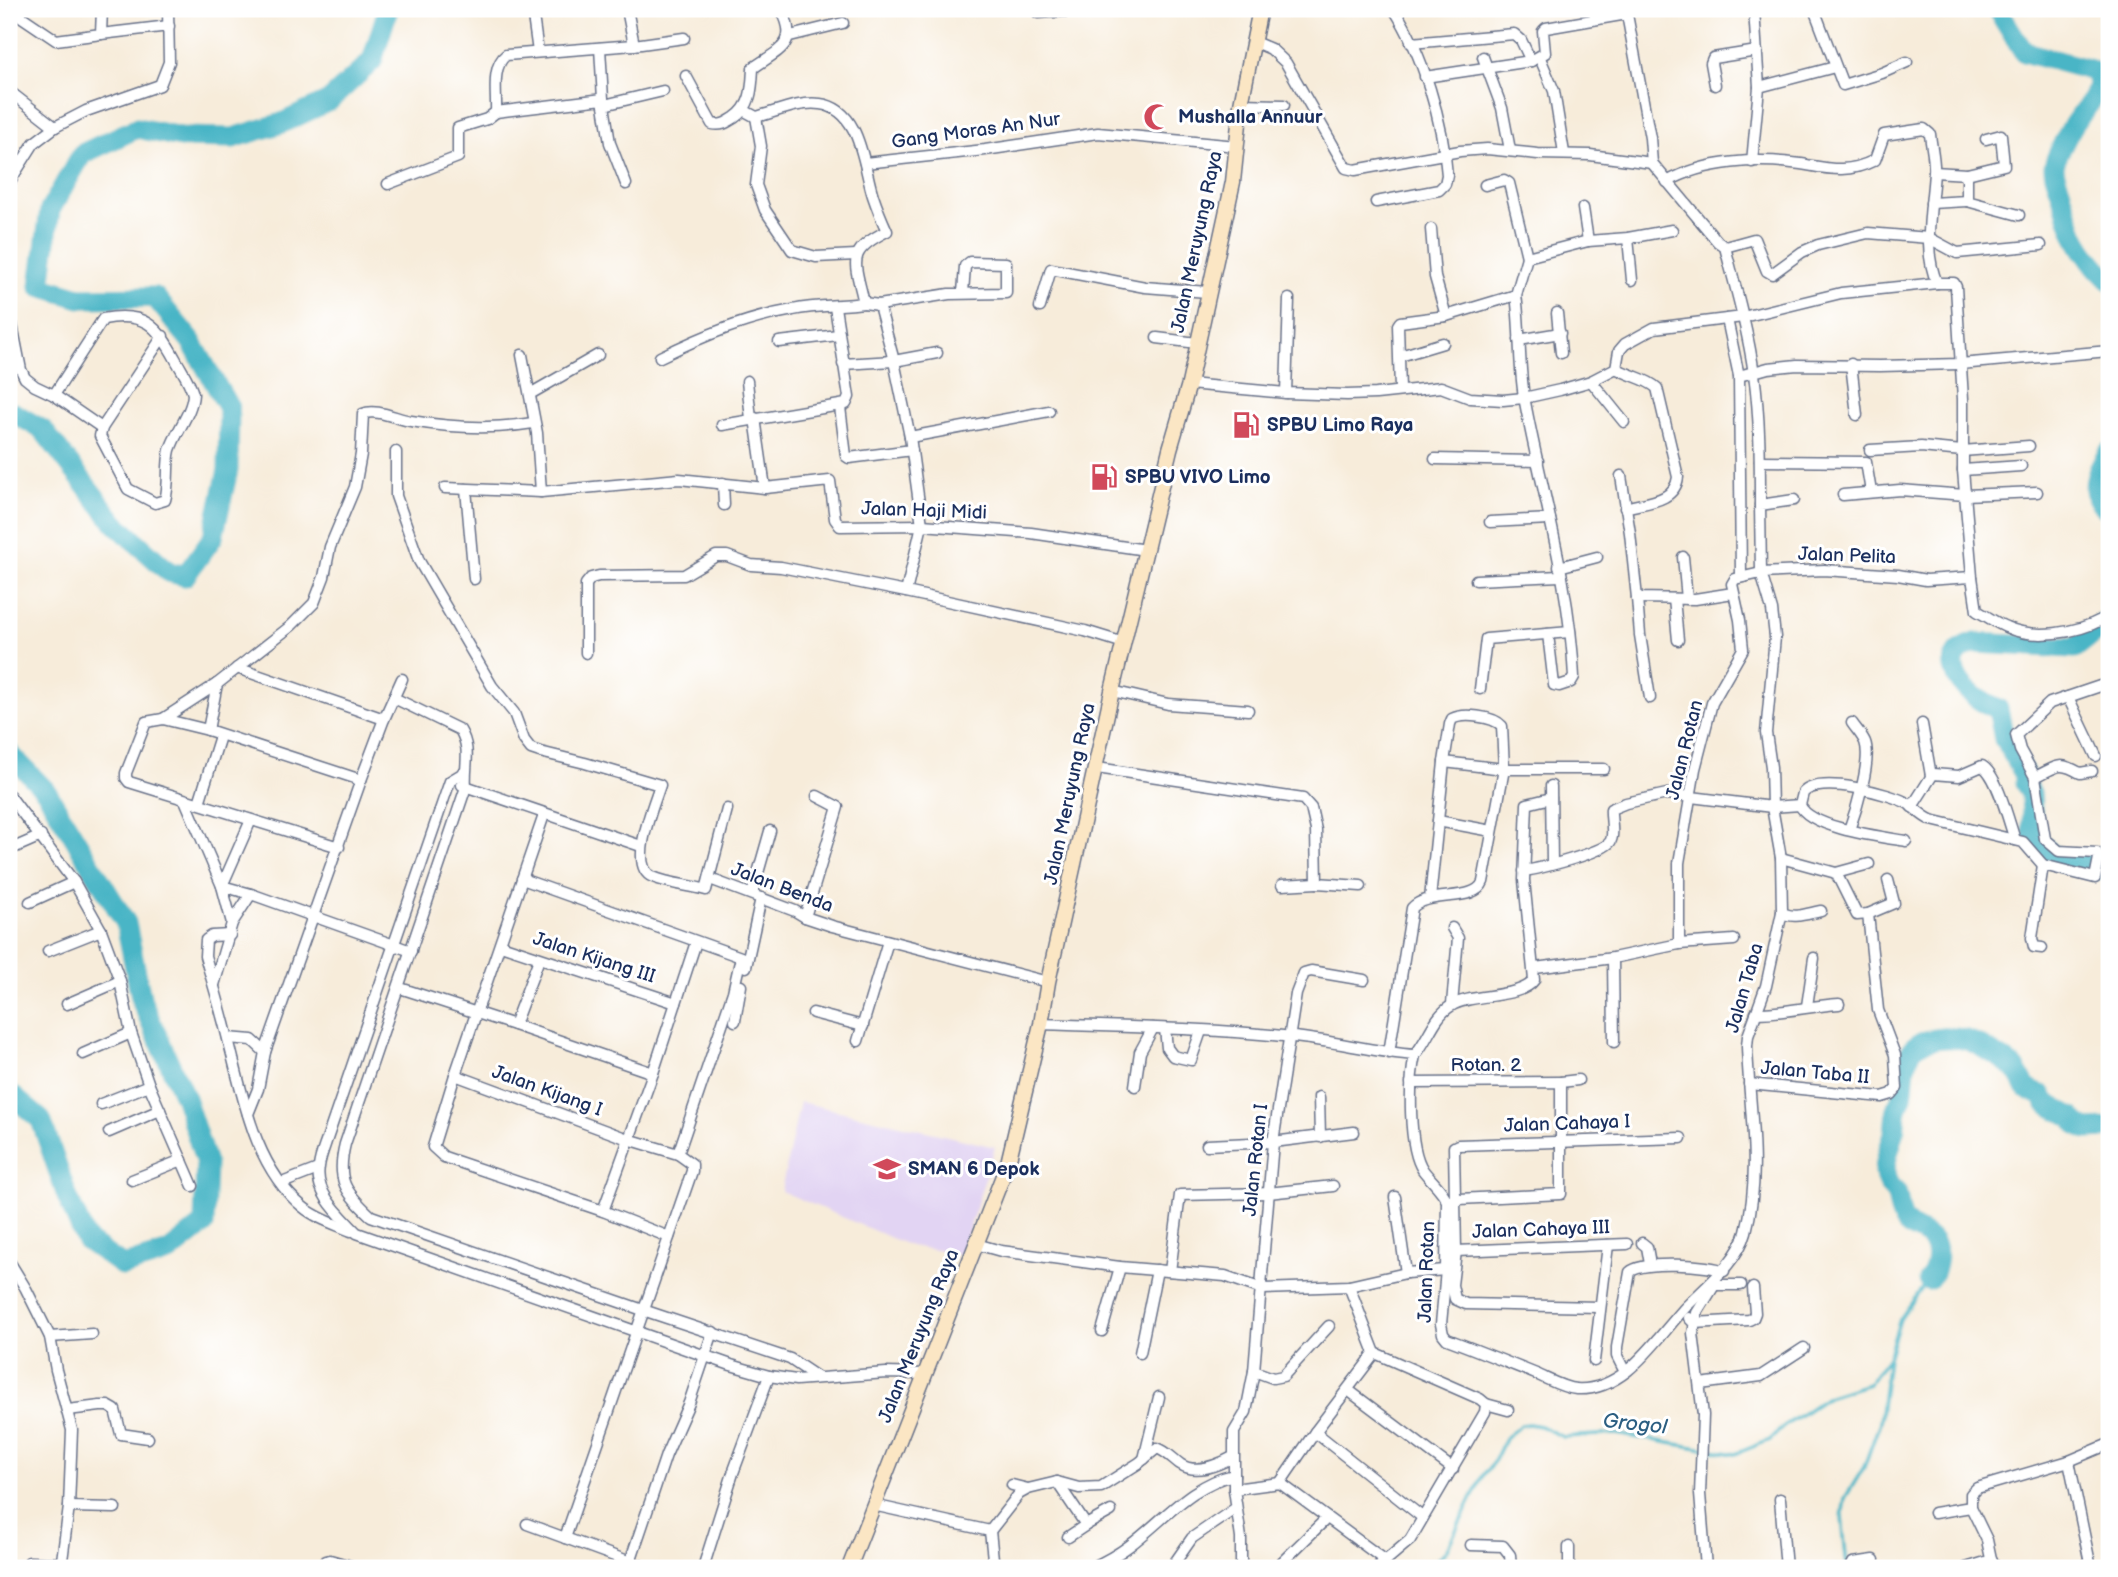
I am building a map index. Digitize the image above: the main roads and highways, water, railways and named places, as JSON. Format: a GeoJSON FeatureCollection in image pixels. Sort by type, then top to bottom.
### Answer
{"type":"FeatureCollection","features":[{"type":"Feature","properties":{"kind":"main road","name":"Jalan Meruyung Raya"},"geometry":{"type":"LineString","coordinates":[[849,1568],[1008,1163],[1041,1024],[1112,691],[1170,449],[1189,384],[1233,182],[1241,104],[1260,9]]}},
{"type":"Feature","properties":{"kind":"waterway"},"geometry":{"type":"LineString","coordinates":[[9,414],[14,413],[43,430],[115,523],[169,572],[185,576],[213,537],[228,470],[229,408],[191,341],[155,297],[80,298],[40,286],[50,210],[82,154],[137,128],[181,137],[233,138],[282,123],[329,101],[372,61],[388,9]]}},
{"type":"Feature","properties":{"kind":"waterway"},"geometry":{"type":"LineString","coordinates":[[1997,9],[2024,52],[2091,70],[2098,77],[2094,96],[2072,127],[2054,167],[2078,240],[2083,250],[2109,280]]}},
{"type":"Feature","properties":{"kind":"waterway"},"geometry":{"type":"LineString","coordinates":[[2109,452],[2097,474],[2095,490],[2097,497],[2109,510]]}},
{"type":"Feature","properties":{"kind":"waterway"},"geometry":{"type":"LineString","coordinates":[[2109,618],[2075,648],[1975,643],[1963,648],[1956,655],[1954,663],[1959,680],[1966,688],[1983,702],[1998,709],[2004,739],[2025,775],[2025,783],[2031,793],[2033,834],[2037,840],[2062,861],[2085,861],[2109,871]]}},
{"type":"Feature","properties":{"kind":"waterway"},"geometry":{"type":"LineString","coordinates":[[9,753],[46,791],[126,923],[142,1002],[185,1098],[206,1163],[204,1224],[169,1252],[123,1266],[86,1240],[67,1196],[41,1120],[9,1093]]}},
{"type":"Feature","properties":{"kind":"waterway"},"geometry":{"type":"LineString","coordinates":[[1928,1280],[1934,1271],[1936,1249],[1930,1239],[1903,1219],[1896,1192],[1886,1179],[1885,1171],[1896,1112],[1902,1096],[1904,1073],[1907,1061],[1916,1046],[1922,1042],[1946,1038],[1972,1042],[2013,1067],[2029,1089],[2042,1095],[2046,1103],[2072,1117],[2077,1124],[2087,1129],[2109,1128]]}},
{"type":"Feature","properties":{"kind":"waterway","name":"Grogol"},"geometry":{"type":"LineString","coordinates":[[1847,1566],[1842,1517],[1845,1498],[1864,1467],[1880,1422],[1888,1358],[1900,1319],[1928,1280]]}},
{"type":"Feature","properties":{"kind":"waterway","name":"Grogol"},"geometry":{"type":"LineString","coordinates":[[1428,1568],[1446,1551],[1483,1475],[1495,1460],[1506,1437],[1521,1425],[1540,1426],[1563,1437],[1616,1434],[1735,1454],[1770,1440],[1783,1427],[1827,1397],[1868,1384],[1888,1358]]}},
{"type":"Feature","properties":{"kind":"place","name":"Mushalla Annuur"},"geometry":{"type":"Point","coordinates":[1157,117]}},
{"type":"Feature","properties":{"kind":"place","name":"SPBU Limo Raya"},"geometry":{"type":"Point","coordinates":[1246,425]}},
{"type":"Feature","properties":{"kind":"place","name":"SPBU VIVO Limo"},"geometry":{"type":"Point","coordinates":[1104,477]}},
{"type":"Feature","properties":{"kind":"place","name":"SMAN 6 Depok"},"geometry":{"type":"Point","coordinates":[887,1169]}}]}
